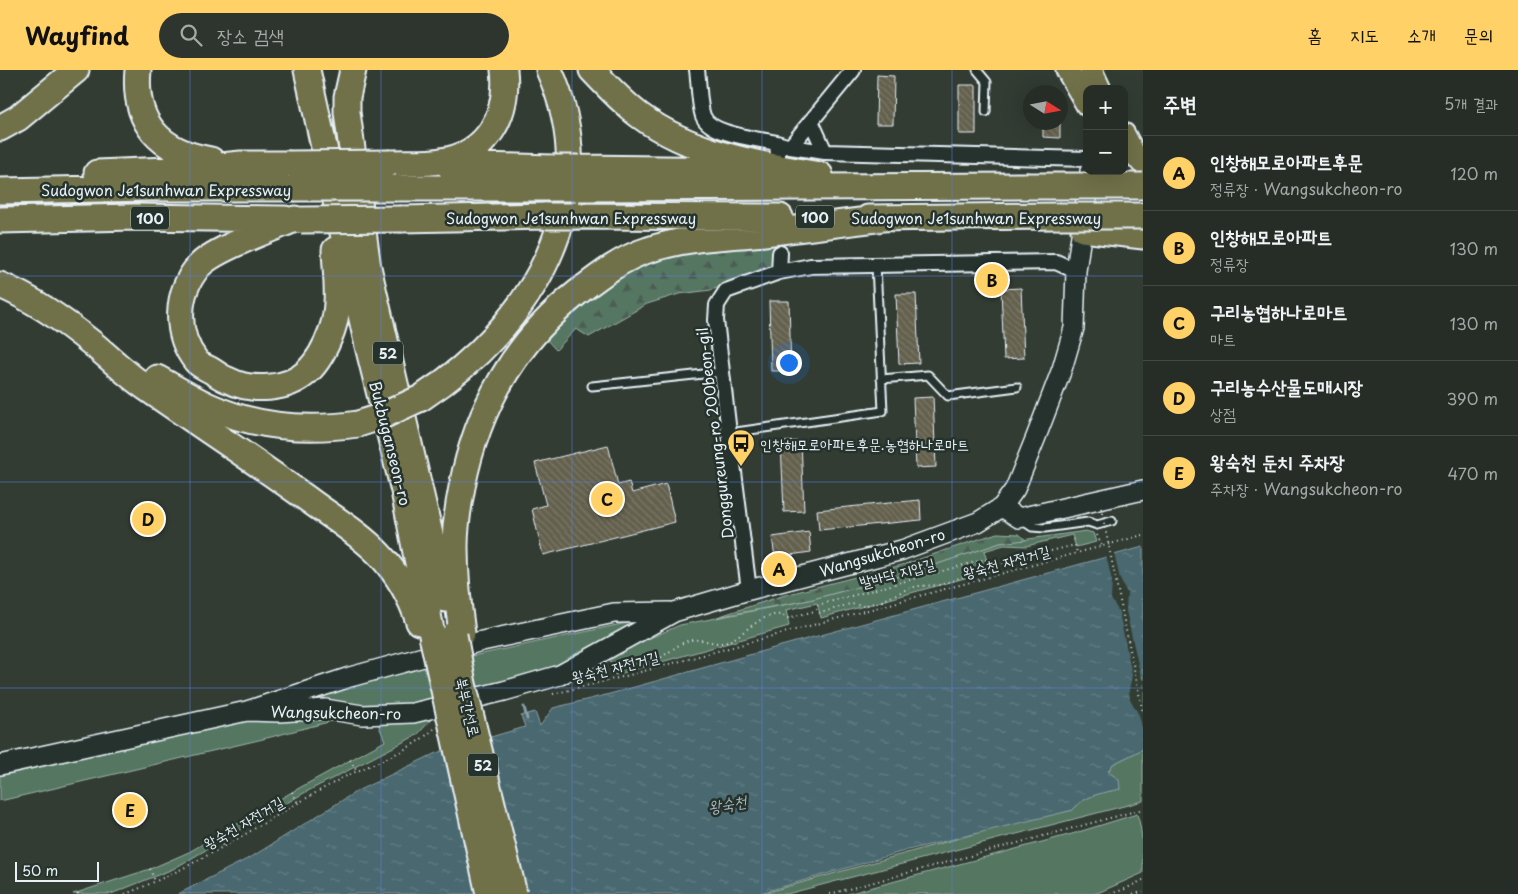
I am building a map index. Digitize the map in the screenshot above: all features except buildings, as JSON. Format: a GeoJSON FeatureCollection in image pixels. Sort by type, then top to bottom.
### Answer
{"type":"FeatureCollection","features":[{"type":"Feature","properties":{"kind":"highway"},"geometry":{"type":"LineString","coordinates":[[0,128],[18,118],[76,70]]}},
{"type":"Feature","properties":{"kind":"highway"},"geometry":{"type":"LineString","coordinates":[[138,70],[138,90],[143,117],[162,141],[175,150],[193,157],[241,164]]}},
{"type":"Feature","properties":{"kind":"highway"},"geometry":{"type":"LineString","coordinates":[[289,70],[302,105]]}},
{"type":"Feature","properties":{"kind":"highway"},"geometry":{"type":"LineString","coordinates":[[295,70],[335,250],[352,305],[368,346]]}},
{"type":"Feature","properties":{"kind":"highway","name":"Bukbuganseon-ro"},"geometry":{"type":"LineString","coordinates":[[307,70],[368,346],[404,491],[444,638]]}},
{"type":"Feature","properties":{"kind":"highway","name":"Bukbuganseon-ro"},"geometry":{"type":"LineString","coordinates":[[323,70],[368,268],[444,638]]}},
{"type":"Feature","properties":{"kind":"highway"},"geometry":{"type":"LineString","coordinates":[[353,70],[346,112],[368,268]]}},
{"type":"Feature","properties":{"kind":"highway"},"geometry":{"type":"LineString","coordinates":[[0,182],[53,175],[190,169],[241,164],[441,161],[459,156],[480,144],[488,135],[502,112],[506,83],[504,70]]}},
{"type":"Feature","properties":{"kind":"highway"},"geometry":{"type":"LineString","coordinates":[[0,285],[50,314],[91,342],[212,408],[249,420],[284,427],[332,427],[358,424],[380,417],[421,398],[446,382],[503,329],[532,290],[545,267],[556,240],[564,208],[569,160],[567,131],[562,104],[549,70]]}},
{"type":"Feature","properties":{"kind":"highway"},"geometry":{"type":"LineString","coordinates":[[592,70],[611,91],[640,115],[671,135],[734,157],[785,154],[884,187]]}},
{"type":"Feature","properties":{"kind":"highway"},"geometry":{"type":"LineString","coordinates":[[578,178],[785,154]]}},
{"type":"Feature","properties":{"kind":"highway"},"geometry":{"type":"LineString","coordinates":[[390,163],[552,178]]}},
{"type":"Feature","properties":{"kind":"highway","name":"Sudogwon Je1sunhwan Expressway"},"geometry":{"type":"LineString","coordinates":[[0,191],[396,188],[552,178],[884,187],[1143,186]]}},
{"type":"Feature","properties":{"kind":"highway","name":"Sudogwon Je1sunhwan Expressway"},"geometry":{"type":"LineString","coordinates":[[0,220],[134,217],[298,219],[546,216],[884,218],[1143,216]]}},
{"type":"Feature","properties":{"kind":"highway"},"geometry":{"type":"LineString","coordinates":[[91,342],[143,386],[264,468],[358,535],[378,552],[392,568],[406,591],[416,613],[444,638],[456,590],[455,546],[457,515],[474,438],[486,408],[502,377],[521,349],[543,323],[599,276],[647,250],[683,240],[762,233],[884,218]]}},
{"type":"Feature","properties":{"kind":"highway"},"geometry":{"type":"LineString","coordinates":[[298,219],[221,251],[200,265],[185,288],[179,312],[183,337],[196,362],[229,381],[251,387],[268,388],[288,383],[307,373],[320,355],[333,328],[337,300],[335,250]]}},
{"type":"Feature","properties":{"kind":"highway","name":"52"},"geometry":{"type":"LineString","coordinates":[[444,638],[489,894]]}},
{"type":"Feature","properties":{"kind":"highway","name":"북부간선로"},"geometry":{"type":"LineString","coordinates":[[453,682],[514,894]]}},
{"type":"Feature","properties":{"kind":"main road"},"geometry":{"type":"LineString","coordinates":[[1067,70],[1083,98]]}},
{"type":"Feature","properties":{"kind":"main road"},"geometry":{"type":"LineString","coordinates":[[1091,70],[1098,85]]}},
{"type":"Feature","properties":{"kind":"main road"},"geometry":{"type":"LineString","coordinates":[[1128,141],[1143,164]]}},
{"type":"Feature","properties":{"kind":"main road"},"geometry":{"type":"LineString","coordinates":[[1128,175],[1143,196]]}},
{"type":"Feature","properties":{"kind":"main road"},"geometry":{"type":"LineString","coordinates":[[1082,231],[1143,238]]}},
{"type":"Feature","properties":{"kind":"street"},"geometry":{"type":"LineString","coordinates":[[697,70],[703,117],[712,127],[785,154],[825,152],[1083,159]]}},
{"type":"Feature","properties":{"kind":"street"},"geometry":{"type":"LineString","coordinates":[[785,154],[852,70]]}},
{"type":"Feature","properties":{"kind":"street"},"geometry":{"type":"LineString","coordinates":[[811,121],[825,152]]}},
{"type":"Feature","properties":{"kind":"street"},"geometry":{"type":"LineString","coordinates":[[1089,175],[1076,271],[1074,328],[1062,369],[1015,488],[1002,507],[1019,518],[1143,490]]}},
{"type":"Feature","properties":{"kind":"street"},"geometry":{"type":"LineString","coordinates":[[779,272],[780,253]]}},
{"type":"Feature","properties":{"kind":"street","name":"Donggureung-ro 200beon-gil"},"geometry":{"type":"LineString","coordinates":[[749,590],[716,320],[717,305],[726,291],[779,272],[811,266],[1056,262],[1076,271]]}},
{"type":"Feature","properties":{"kind":"street","name":"Wangsukcheon-ro"},"geometry":{"type":"LineString","coordinates":[[247,711],[279,712],[325,709],[362,715],[413,713],[560,675],[674,612],[749,590],[902,550],[978,522],[1002,507]]}},
{"type":"Feature","properties":{"kind":"street","name":"Wangsukcheon-ro"},"geometry":{"type":"LineString","coordinates":[[0,765],[247,711],[350,677],[482,641],[614,612],[674,612]]}},
{"type":"Feature","properties":{"kind":"lane"},"geometry":{"type":"LineString","coordinates":[[977,70],[987,82],[986,112]]}},
{"type":"Feature","properties":{"kind":"lane"},"geometry":{"type":"LineString","coordinates":[[729,434],[883,411],[876,265]]}},
{"type":"Feature","properties":{"kind":"lane"},"geometry":{"type":"LineString","coordinates":[[592,386],[722,372]]}},
{"type":"Feature","properties":{"kind":"lane"},"geometry":{"type":"LineString","coordinates":[[881,379],[928,375],[948,396],[1017,387]]}},
{"type":"Feature","properties":{"kind":"lane"},"geometry":{"type":"LineString","coordinates":[[1019,518],[1032,527],[1045,528],[1112,521]]}},
{"type":"Feature","properties":{"kind":"path"},"geometry":{"type":"LineString","coordinates":[[1101,508],[1143,713]]}},
{"type":"Feature","properties":{"kind":"path","name":"왕숙천 자전거길"},"geometry":{"type":"LineString","coordinates":[[549,695],[626,676],[1143,535]]}},
{"type":"Feature","properties":{"kind":"path"},"geometry":{"type":"LineString","coordinates":[[988,567],[1075,545],[1077,553]]}},
{"type":"Feature","properties":{"kind":"path","name":"발바닥 지압길"},"geometry":{"type":"LineString","coordinates":[[986,559],[988,567],[941,585],[917,586],[882,601],[864,606],[850,604],[820,613],[816,610],[818,605],[986,559]]}},
{"type":"Feature","properties":{"kind":"path"},"geometry":{"type":"LineString","coordinates":[[610,660],[633,663],[653,661],[690,640],[697,639],[725,643],[766,617],[776,615],[788,618],[816,610]]}},
{"type":"Feature","properties":{"kind":"path","name":"왕숙천 자전거길"},"geometry":{"type":"LineString","coordinates":[[124,894],[156,882],[224,846],[356,770],[412,746],[436,727]]}},
{"type":"Feature","properties":{"kind":"path"},"geometry":{"type":"LineString","coordinates":[[350,760],[356,770]]}},
{"type":"Feature","properties":{"kind":"path"},"geometry":{"type":"LineString","coordinates":[[292,792],[298,803]]}},
{"type":"Feature","properties":{"kind":"path"},"geometry":{"type":"LineString","coordinates":[[830,894],[1143,809]]}},
{"type":"Feature","properties":{"kind":"path"},"geometry":{"type":"LineString","coordinates":[[217,836],[224,846]]}},
{"type":"Feature","properties":{"kind":"path"},"geometry":{"type":"LineString","coordinates":[[150,869],[156,882]]}},
{"type":"Feature","properties":{"kind":"path"},"geometry":{"type":"LineString","coordinates":[[1110,894],[1143,880]]}},
{"type":"Feature","properties":{"kind":"path"},"geometry":{"type":"LineString","coordinates":[[1132,894],[1143,892]]}},
{"type":"Feature","properties":{"kind":"green space"},"geometry":{"type":"Polygon","coordinates":[[[773,243],[773,263],[769,269],[711,290],[679,294],[647,304],[589,337],[576,329],[556,350],[545,338],[560,320],[633,266],[664,254],[773,243]]]}},
{"type":"Feature","properties":{"kind":"green space"},"geometry":{"type":"Polygon","coordinates":[[[1086,531],[1093,533],[1096,542],[1076,547],[1072,535],[1026,546],[1004,545],[984,551],[990,571],[821,618],[817,603],[786,610],[789,626],[615,675],[609,656],[680,625],[809,600],[910,573],[1000,543],[1086,531]]]}},
{"type":"Feature","properties":{"kind":"green space"},"geometry":{"type":"Polygon","coordinates":[[[997,533],[1019,534],[1026,540],[1000,543],[911,573],[809,600],[717,617],[785,595],[902,565],[997,533]]]}},
{"type":"Feature","properties":{"kind":"green space"},"geometry":{"type":"Polygon","coordinates":[[[645,619],[557,672],[399,710],[324,702],[324,695],[356,681],[645,619]]]}},
{"type":"Feature","properties":{"kind":"green space"},"geometry":{"type":"Polygon","coordinates":[[[429,712],[430,721],[417,735],[304,793],[173,869],[111,894],[73,894],[150,869],[189,852],[385,741],[377,721],[429,712]]]}},
{"type":"Feature","properties":{"kind":"green space"},"geometry":{"type":"Polygon","coordinates":[[[297,715],[340,719],[0,801],[0,776],[267,716],[297,715]]]}},
{"type":"Feature","properties":{"kind":"green space"},"geometry":{"type":"Polygon","coordinates":[[[1143,749],[1143,801],[787,894],[761,894],[995,828],[1073,810],[1088,798],[1100,793],[1120,789],[1108,772],[1113,764],[1143,749]]]}},
{"type":"Feature","properties":{"kind":"green space"},"geometry":{"type":"Polygon","coordinates":[[[1137,814],[1142,835],[1143,873],[1093,894],[847,894],[1072,834],[1137,814]]]}},
{"type":"Feature","properties":{"kind":"water","name":"왕숙천"},"geometry":{"type":"Polygon","coordinates":[[[1143,547],[1143,749],[1113,764],[1108,771],[1119,780],[1120,789],[1088,798],[1073,810],[908,850],[757,894],[178,894],[253,856],[357,791],[436,753],[525,727],[521,716],[535,712],[540,726],[553,708],[1143,547]]]}},
{"type":"Feature","properties":{"kind":"pier"},"geometry":{"type":"Polygon","coordinates":[[[1114,553],[1120,579],[1127,593],[1126,611],[1143,680],[1143,731],[1139,715],[1130,699],[1129,690],[1132,675],[1119,612],[1111,599],[1112,581],[1106,555],[1114,553]]]}},
{"type":"Feature","properties":{"kind":"waterway"},"geometry":{"type":"LineString","coordinates":[[524,707],[527,719]]}},
{"type":"Feature","properties":{"kind":"tunnel"},"geometry":{"type":"LineString","coordinates":[[778,181],[780,253]]}},
{"type":"Feature","properties":{"kind":"place","name":"인창해모로아파트"},"geometry":{"type":"Point","coordinates":[992,280]}},
{"type":"Feature","properties":{"kind":"place","name":"인창해모로아파트후문.농협하나로마트"},"geometry":{"type":"Point","coordinates":[741,467]}},
{"type":"Feature","properties":{"kind":"place","name":"구리농협하나로마트"},"geometry":{"type":"Point","coordinates":[607,499]}},
{"type":"Feature","properties":{"kind":"place","name":"구리농수산물도매시장"},"geometry":{"type":"Point","coordinates":[148,519]}},
{"type":"Feature","properties":{"kind":"place","name":"인창해모로아파트후문"},"geometry":{"type":"Point","coordinates":[779,569]}},
{"type":"Feature","properties":{"kind":"place","name":"왕숙천 둔치 주차장"},"geometry":{"type":"Point","coordinates":[130,810]}}]}
